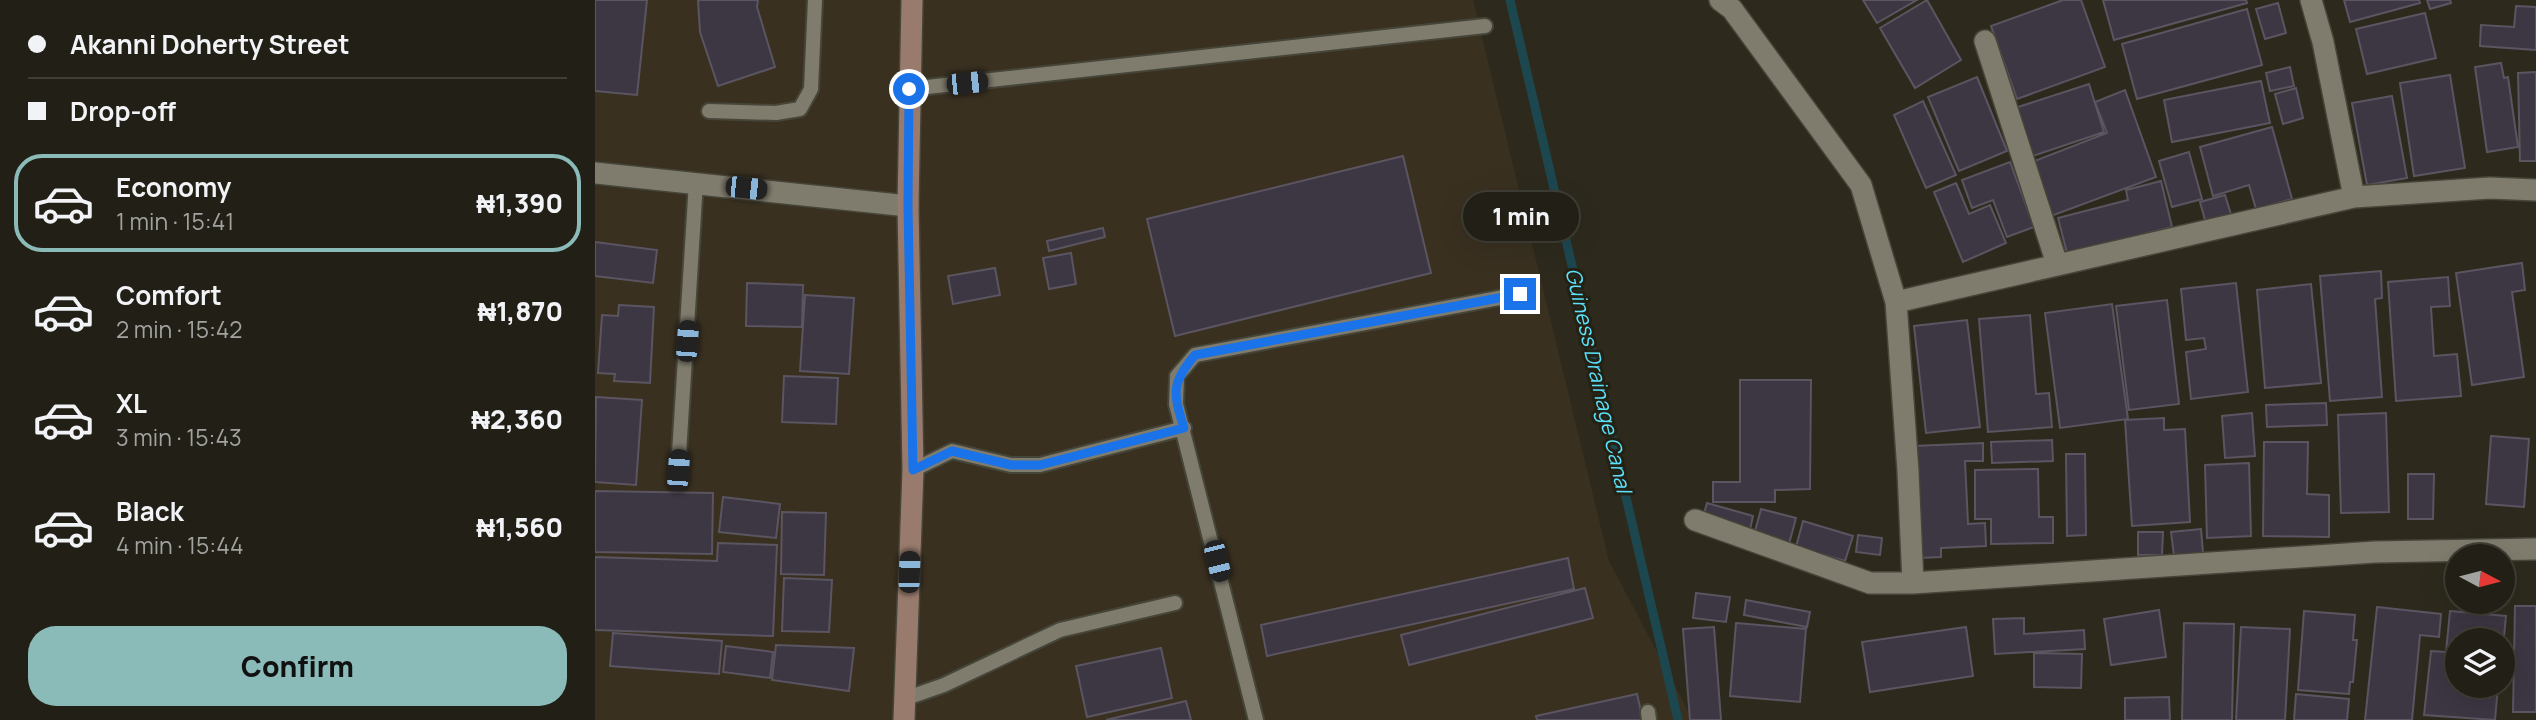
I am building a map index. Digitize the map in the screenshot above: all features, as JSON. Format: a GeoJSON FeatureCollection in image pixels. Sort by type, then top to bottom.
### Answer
{"type":"FeatureCollection","features":[{"type":"Feature","properties":{"kind":"street"},"geometry":{"type":"LineString","coordinates":[[904,710],[913,470],[908,206],[912,0]]}},
{"type":"Feature","properties":{"kind":"street"},"geometry":{"type":"LineString","coordinates":[[1720,0],[1733,9],[1861,185],[1896,302],[1909,471],[1913,583]]}},
{"type":"Feature","properties":{"kind":"street"},"geometry":{"type":"LineString","coordinates":[[2311,0],[2323,41],[2354,197]]}},
{"type":"Feature","properties":{"kind":"street"},"geometry":{"type":"LineString","coordinates":[[1985,41],[2057,264]]}},
{"type":"Feature","properties":{"kind":"street"},"geometry":{"type":"LineString","coordinates":[[595,173],[908,206]]}},
{"type":"Feature","properties":{"kind":"street"},"geometry":{"type":"LineString","coordinates":[[1896,302],[2354,197],[2490,188],[2536,190]]}},
{"type":"Feature","properties":{"kind":"street"},"geometry":{"type":"LineString","coordinates":[[1695,520],[1870,583],[1913,583],[2375,552],[2536,549]]}},
{"type":"Feature","properties":{"kind":"lane"},"geometry":{"type":"LineString","coordinates":[[709,111],[776,113],[800,109],[811,89],[815,0]]}},
{"type":"Feature","properties":{"kind":"lane"},"geometry":{"type":"LineString","coordinates":[[909,89],[1485,26]]}},
{"type":"Feature","properties":{"kind":"lane"},"geometry":{"type":"LineString","coordinates":[[678,470],[696,182]]}},
{"type":"Feature","properties":{"kind":"lane"},"geometry":{"type":"LineString","coordinates":[[1256,720],[1176,404],[1177,376],[1195,355],[1520,294]]}},
{"type":"Feature","properties":{"kind":"lane"},"geometry":{"type":"LineString","coordinates":[[913,470],[952,451],[1011,465],[1040,465],[1184,428]]}},
{"type":"Feature","properties":{"kind":"lane"},"geometry":{"type":"LineString","coordinates":[[904,710],[944,685],[1060,630],[1175,603]]}},
{"type":"Feature","properties":{"kind":"shaded area"},"geometry":{"type":"Polygon","coordinates":[[[595,0],[1473,0],[1609,561],[1693,720],[595,720],[595,0]]]}},
{"type":"Feature","properties":{"kind":"building"},"geometry":{"type":"Polygon","coordinates":[[[595,0],[647,0],[637,95],[595,91],[595,0]]]}},
{"type":"Feature","properties":{"kind":"building"},"geometry":{"type":"Polygon","coordinates":[[[698,0],[758,0],[757,7],[775,67],[718,86],[700,32],[698,0]]]}},
{"type":"Feature","properties":{"kind":"building"},"geometry":{"type":"Polygon","coordinates":[[[1863,0],[1917,0],[1877,23],[1863,0]]]}},
{"type":"Feature","properties":{"kind":"building"},"geometry":{"type":"Polygon","coordinates":[[[1927,0],[1961,60],[1915,88],[1880,28],[1927,0]]]}},
{"type":"Feature","properties":{"kind":"building"},"geometry":{"type":"Polygon","coordinates":[[[2063,0],[2081,0],[2105,67],[2017,99],[1991,26],[2063,0]]]}},
{"type":"Feature","properties":{"kind":"building"},"geometry":{"type":"Polygon","coordinates":[[[2103,0],[2246,0],[2247,3],[2114,40],[2103,0]]]}},
{"type":"Feature","properties":{"kind":"building"},"geometry":{"type":"Polygon","coordinates":[[[2344,0],[2419,0],[2420,3],[2350,22],[2344,0]]]}},
{"type":"Feature","properties":{"kind":"building"},"geometry":{"type":"Polygon","coordinates":[[[2427,0],[2450,0],[2451,3],[2430,9],[2427,0]]]}},
{"type":"Feature","properties":{"kind":"building"},"geometry":{"type":"Polygon","coordinates":[[[2278,3],[2286,33],[2265,39],[2256,9],[2278,3]]]}},
{"type":"Feature","properties":{"kind":"building"},"geometry":{"type":"Polygon","coordinates":[[[2516,6],[2536,7],[2536,50],[2480,46],[2481,25],[2514,27],[2516,6]]]}},
{"type":"Feature","properties":{"kind":"building"},"geometry":{"type":"Polygon","coordinates":[[[2247,9],[2262,65],[2137,99],[2122,44],[2247,9]]]}},
{"type":"Feature","properties":{"kind":"building"},"geometry":{"type":"Polygon","coordinates":[[[2425,13],[2436,58],[2367,74],[2356,29],[2425,13]]]}},
{"type":"Feature","properties":{"kind":"building"},"geometry":{"type":"Polygon","coordinates":[[[2501,63],[2504,78],[2508,77],[2518,147],[2487,152],[2475,67],[2501,63]]]}},
{"type":"Feature","properties":{"kind":"building"},"geometry":{"type":"Polygon","coordinates":[[[2290,67],[2294,86],[2270,91],[2266,73],[2290,67]]]}},
{"type":"Feature","properties":{"kind":"building"},"geometry":{"type":"Polygon","coordinates":[[[2536,72],[2536,161],[2520,161],[2518,73],[2536,72]]]}},
{"type":"Feature","properties":{"kind":"building"},"geometry":{"type":"Polygon","coordinates":[[[2450,75],[2465,168],[2414,176],[2400,83],[2450,75]]]}},
{"type":"Feature","properties":{"kind":"building"},"geometry":{"type":"Polygon","coordinates":[[[1977,77],[2007,151],[1959,171],[1928,97],[1977,77]]]}},
{"type":"Feature","properties":{"kind":"building"},"geometry":{"type":"Polygon","coordinates":[[[2261,81],[2270,123],[2172,142],[2164,100],[2261,81]]]}},
{"type":"Feature","properties":{"kind":"building"},"geometry":{"type":"Polygon","coordinates":[[[2089,84],[2104,132],[2027,158],[2012,109],[2089,84]]]}},
{"type":"Feature","properties":{"kind":"building"},"geometry":{"type":"Polygon","coordinates":[[[2296,88],[2303,118],[2283,124],[2275,94],[2296,88]]]}},
{"type":"Feature","properties":{"kind":"building"},"geometry":{"type":"Polygon","coordinates":[[[2125,90],[2156,177],[2051,216],[2032,162],[2107,133],[2095,102],[2125,90]]]}},
{"type":"Feature","properties":{"kind":"building"},"geometry":{"type":"Polygon","coordinates":[[[2392,96],[2407,178],[2367,185],[2352,103],[2392,96]]]}},
{"type":"Feature","properties":{"kind":"building"},"geometry":{"type":"Polygon","coordinates":[[[1923,101],[1956,175],[1926,188],[1894,115],[1923,101]]]}},
{"type":"Feature","properties":{"kind":"building"},"geometry":{"type":"Polygon","coordinates":[[[2272,127],[2292,199],[2256,209],[2249,185],[2213,196],[2200,147],[2272,127]]]}},
{"type":"Feature","properties":{"kind":"building"},"geometry":{"type":"Polygon","coordinates":[[[2189,152],[2202,199],[2172,207],[2159,161],[2189,152]]]}},
{"type":"Feature","properties":{"kind":"building"},"geometry":{"type":"Polygon","coordinates":[[[1403,156],[1431,273],[1175,336],[1147,219],[1403,156]]]}},
{"type":"Feature","properties":{"kind":"building"},"geometry":{"type":"Polygon","coordinates":[[[2010,162],[2034,227],[2007,237],[1993,200],[1972,208],[1962,180],[2010,162]]]}},
{"type":"Feature","properties":{"kind":"building"},"geometry":{"type":"Polygon","coordinates":[[[2161,181],[2172,227],[2067,253],[2058,218],[2128,200],[2126,190],[2161,181]]]}},
{"type":"Feature","properties":{"kind":"building"},"geometry":{"type":"Polygon","coordinates":[[[1956,183],[1969,214],[1990,205],[2006,243],[1963,262],[1934,192],[1956,183]]]}},
{"type":"Feature","properties":{"kind":"building"},"geometry":{"type":"Polygon","coordinates":[[[2225,195],[2233,221],[2207,227],[2200,202],[2225,195]]]}},
{"type":"Feature","properties":{"kind":"building"},"geometry":{"type":"Polygon","coordinates":[[[1103,228],[1105,237],[1049,251],[1047,241],[1103,228]]]}},
{"type":"Feature","properties":{"kind":"building"},"geometry":{"type":"Polygon","coordinates":[[[595,242],[657,250],[653,283],[595,276],[595,242]]]}},
{"type":"Feature","properties":{"kind":"building"},"geometry":{"type":"Polygon","coordinates":[[[1071,253],[1076,284],[1049,289],[1043,258],[1071,253]]]}},
{"type":"Feature","properties":{"kind":"building"},"geometry":{"type":"Polygon","coordinates":[[[2522,263],[2525,290],[2512,292],[2524,377],[2472,385],[2456,273],[2522,263]]]}},
{"type":"Feature","properties":{"kind":"building"},"geometry":{"type":"Polygon","coordinates":[[[995,268],[1000,295],[953,304],[948,276],[995,268]]]}},
{"type":"Feature","properties":{"kind":"building"},"geometry":{"type":"Polygon","coordinates":[[[2381,271],[2382,298],[2375,299],[2382,397],[2330,401],[2320,276],[2381,271]]]}},
{"type":"Feature","properties":{"kind":"building"},"geometry":{"type":"Polygon","coordinates":[[[2448,277],[2450,306],[2431,307],[2434,356],[2457,354],[2461,396],[2396,401],[2388,282],[2448,277]]]}},
{"type":"Feature","properties":{"kind":"building"},"geometry":{"type":"Polygon","coordinates":[[[747,283],[803,285],[802,327],[746,326],[747,283]]]}},
{"type":"Feature","properties":{"kind":"building"},"geometry":{"type":"Polygon","coordinates":[[[2236,283],[2248,392],[2191,399],[2186,352],[2206,349],[2204,338],[2186,340],[2181,289],[2236,283]]]}},
{"type":"Feature","properties":{"kind":"building"},"geometry":{"type":"Polygon","coordinates":[[[2311,284],[2321,383],[2265,388],[2257,290],[2311,284]]]}},
{"type":"Feature","properties":{"kind":"building"},"geometry":{"type":"Polygon","coordinates":[[[805,295],[854,298],[849,374],[800,371],[805,295]]]}},
{"type":"Feature","properties":{"kind":"building"},"geometry":{"type":"Polygon","coordinates":[[[2167,300],[2179,404],[2129,410],[2116,306],[2167,300]]]}},
{"type":"Feature","properties":{"kind":"building"},"geometry":{"type":"Polygon","coordinates":[[[2112,304],[2128,419],[2060,428],[2045,313],[2112,304]]]}},
{"type":"Feature","properties":{"kind":"building"},"geometry":{"type":"Polygon","coordinates":[[[619,305],[654,307],[650,383],[614,381],[615,374],[598,373],[602,315],[618,316],[619,305]]]}},
{"type":"Feature","properties":{"kind":"building"},"geometry":{"type":"Polygon","coordinates":[[[2030,315],[2036,394],[2049,393],[2052,427],[1988,432],[1979,319],[2030,315]]]}},
{"type":"Feature","properties":{"kind":"building"},"geometry":{"type":"Polygon","coordinates":[[[1967,320],[1980,427],[1926,433],[1914,326],[1967,320]]]}},
{"type":"Feature","properties":{"kind":"building"},"geometry":{"type":"Polygon","coordinates":[[[784,376],[838,378],[836,424],[782,422],[784,376]]]}},
{"type":"Feature","properties":{"kind":"building"},"geometry":{"type":"Polygon","coordinates":[[[1740,380],[1811,380],[1810,489],[1775,490],[1775,502],[1713,502],[1713,482],[1740,482],[1740,380]]]}},
{"type":"Feature","properties":{"kind":"building"},"geometry":{"type":"Polygon","coordinates":[[[596,397],[642,400],[636,485],[595,482],[596,397]]]}},
{"type":"Feature","properties":{"kind":"building"},"geometry":{"type":"Polygon","coordinates":[[[2326,403],[2327,425],[2267,427],[2266,405],[2326,403]]]}},
{"type":"Feature","properties":{"kind":"building"},"geometry":{"type":"Polygon","coordinates":[[[2252,413],[2255,456],[2225,458],[2222,416],[2252,413]]]}},
{"type":"Feature","properties":{"kind":"building"},"geometry":{"type":"Polygon","coordinates":[[[2386,413],[2389,512],[2341,513],[2338,415],[2386,413]]]}},
{"type":"Feature","properties":{"kind":"building"},"geometry":{"type":"Polygon","coordinates":[[[2164,418],[2164,430],[2185,429],[2190,522],[2132,526],[2125,420],[2164,418]]]}},
{"type":"Feature","properties":{"kind":"building"},"geometry":{"type":"Polygon","coordinates":[[[2491,436],[2529,439],[2524,507],[2486,504],[2491,436]]]}},
{"type":"Feature","properties":{"kind":"building"},"geometry":{"type":"Polygon","coordinates":[[[2052,440],[2053,461],[1992,463],[1991,442],[2052,440]]]}},
{"type":"Feature","properties":{"kind":"building"},"geometry":{"type":"Polygon","coordinates":[[[2264,442],[2308,442],[2307,494],[2329,495],[2329,537],[2263,536],[2264,442]]]}},
{"type":"Feature","properties":{"kind":"building"},"geometry":{"type":"Polygon","coordinates":[[[1983,443],[1983,461],[1965,461],[1968,524],[1985,523],[1986,546],[1941,548],[1941,557],[1919,558],[1914,446],[1983,443]]]}},
{"type":"Feature","properties":{"kind":"building"},"geometry":{"type":"Polygon","coordinates":[[[2066,454],[2085,454],[2086,535],[2067,536],[2066,454]]]}},
{"type":"Feature","properties":{"kind":"building"},"geometry":{"type":"Polygon","coordinates":[[[2249,463],[2251,536],[2207,538],[2205,465],[2249,463]]]}},
{"type":"Feature","properties":{"kind":"building"},"geometry":{"type":"Polygon","coordinates":[[[2038,469],[2039,517],[2053,517],[2053,543],[1991,544],[1991,519],[1975,519],[1975,470],[2038,469]]]}},
{"type":"Feature","properties":{"kind":"building"},"geometry":{"type":"Polygon","coordinates":[[[2408,474],[2434,474],[2433,519],[2408,519],[2408,474]]]}},
{"type":"Feature","properties":{"kind":"building"},"geometry":{"type":"Polygon","coordinates":[[[595,491],[713,493],[712,554],[595,552],[595,491]]]}},
{"type":"Feature","properties":{"kind":"building"},"geometry":{"type":"Polygon","coordinates":[[[723,497],[780,504],[776,538],[719,532],[723,497]]]}},
{"type":"Feature","properties":{"kind":"building"},"geometry":{"type":"Polygon","coordinates":[[[1707,503],[1753,516],[1749,534],[1702,520],[1707,503]]]}},
{"type":"Feature","properties":{"kind":"building"},"geometry":{"type":"Polygon","coordinates":[[[1761,509],[1796,518],[1789,544],[1754,535],[1761,509]]]}},
{"type":"Feature","properties":{"kind":"building"},"geometry":{"type":"Polygon","coordinates":[[[782,512],[826,513],[824,575],[781,574],[782,512]]]}},
{"type":"Feature","properties":{"kind":"building"},"geometry":{"type":"Polygon","coordinates":[[[1803,521],[1853,536],[1845,561],[1796,547],[1803,521]]]}},
{"type":"Feature","properties":{"kind":"building"},"geometry":{"type":"Polygon","coordinates":[[[2201,529],[2203,553],[2174,556],[2171,532],[2201,529]]]}},
{"type":"Feature","properties":{"kind":"building"},"geometry":{"type":"Polygon","coordinates":[[[2138,532],[2163,532],[2162,555],[2138,555],[2138,532]]]}},
{"type":"Feature","properties":{"kind":"building"},"geometry":{"type":"Polygon","coordinates":[[[1858,535],[1882,538],[1880,555],[1856,552],[1858,535]]]}},
{"type":"Feature","properties":{"kind":"building"},"geometry":{"type":"Polygon","coordinates":[[[718,543],[777,545],[773,636],[595,630],[595,557],[717,561],[718,543]]]}},
{"type":"Feature","properties":{"kind":"building"},"geometry":{"type":"Polygon","coordinates":[[[1568,558],[1574,589],[1267,656],[1261,625],[1568,558]]]}},
{"type":"Feature","properties":{"kind":"building"},"geometry":{"type":"Polygon","coordinates":[[[784,578],[832,580],[829,632],[782,631],[784,578]]]}},
{"type":"Feature","properties":{"kind":"building"},"geometry":{"type":"Polygon","coordinates":[[[1585,588],[1593,618],[1409,665],[1401,635],[1585,588]]]}},
{"type":"Feature","properties":{"kind":"building"},"geometry":{"type":"Polygon","coordinates":[[[1696,593],[1730,597],[1726,622],[1693,618],[1696,593]]]}},
{"type":"Feature","properties":{"kind":"building"},"geometry":{"type":"Polygon","coordinates":[[[1746,600],[1810,612],[1807,627],[1744,615],[1746,600]]]}},
{"type":"Feature","properties":{"kind":"building"},"geometry":{"type":"Polygon","coordinates":[[[2515,606],[2536,606],[2536,712],[2513,712],[2515,606]]]}},
{"type":"Feature","properties":{"kind":"building"},"geometry":{"type":"Polygon","coordinates":[[[2377,607],[2441,614],[2439,637],[2420,635],[2412,720],[2365,720],[2377,607]]]}},
{"type":"Feature","properties":{"kind":"building"},"geometry":{"type":"Polygon","coordinates":[[[2159,610],[2166,657],[2111,665],[2104,619],[2159,610]]]}},
{"type":"Feature","properties":{"kind":"building"},"geometry":{"type":"Polygon","coordinates":[[[2304,611],[2355,615],[2353,640],[2357,640],[2353,682],[2350,682],[2349,694],[2298,690],[2304,611]]]}},
{"type":"Feature","properties":{"kind":"building"},"geometry":{"type":"Polygon","coordinates":[[[2450,614],[2506,616],[2505,628],[2448,628],[2450,614]]]}},
{"type":"Feature","properties":{"kind":"building"},"geometry":{"type":"Polygon","coordinates":[[[2024,618],[2024,634],[2084,630],[2085,649],[1995,654],[1993,619],[2024,618]]]}},
{"type":"Feature","properties":{"kind":"building"},"geometry":{"type":"Polygon","coordinates":[[[1736,623],[1806,629],[1800,702],[1730,696],[1736,623]]]}},
{"type":"Feature","properties":{"kind":"building"},"geometry":{"type":"Polygon","coordinates":[[[2184,623],[2234,624],[2232,720],[2182,720],[2184,623]]]}},
{"type":"Feature","properties":{"kind":"building"},"geometry":{"type":"Polygon","coordinates":[[[1714,627],[1721,720],[1690,720],[1683,629],[1714,627]]]}},
{"type":"Feature","properties":{"kind":"building"},"geometry":{"type":"Polygon","coordinates":[[[1966,627],[1973,676],[1870,692],[1862,642],[1966,627]]]}},
{"type":"Feature","properties":{"kind":"building"},"geometry":{"type":"Polygon","coordinates":[[[2241,627],[2290,629],[2285,720],[2236,720],[2241,627]]]}},
{"type":"Feature","properties":{"kind":"building"},"geometry":{"type":"Polygon","coordinates":[[[613,633],[722,641],[719,674],[610,666],[613,633]]]}},
{"type":"Feature","properties":{"kind":"building"},"geometry":{"type":"Polygon","coordinates":[[[776,645],[854,648],[849,691],[772,680],[776,645]]]}},
{"type":"Feature","properties":{"kind":"building"},"geometry":{"type":"Polygon","coordinates":[[[726,646],[773,652],[770,678],[723,672],[726,646]]]}},
{"type":"Feature","properties":{"kind":"building"},"geometry":{"type":"Polygon","coordinates":[[[1161,648],[1172,698],[1087,717],[1076,666],[1161,648]]]}},
{"type":"Feature","properties":{"kind":"building"},"geometry":{"type":"Polygon","coordinates":[[[2431,651],[2445,652],[2445,698],[2497,698],[2495,720],[2424,715],[2431,651]]]}},
{"type":"Feature","properties":{"kind":"building"},"geometry":{"type":"Polygon","coordinates":[[[2034,653],[2082,654],[2081,688],[2034,687],[2034,653]]]}},
{"type":"Feature","properties":{"kind":"building"},"geometry":{"type":"Polygon","coordinates":[[[1637,694],[1643,720],[1537,720],[1536,716],[1637,694]]]}},
{"type":"Feature","properties":{"kind":"building"},"geometry":{"type":"Polygon","coordinates":[[[2296,694],[2349,699],[2347,720],[2294,720],[2296,694]]]}},
{"type":"Feature","properties":{"kind":"building"},"geometry":{"type":"Polygon","coordinates":[[[2169,697],[2170,720],[2125,720],[2125,698],[2169,697]]]}},
{"type":"Feature","properties":{"kind":"building"},"geometry":{"type":"Polygon","coordinates":[[[1186,701],[1191,720],[1106,720],[1186,701]]]}},
{"type":"Feature","properties":{"kind":"waterway","name":"Guiness Drainage Canal"},"geometry":{"type":"LineString","coordinates":[[1510,0],[1678,720]]}},
{"type":"Feature","properties":{"kind":"route"},"geometry":{"type":"LineString","coordinates":[[909,89],[908,206],[913,470],[952,451],[1011,465],[1040,465],[1068,460],[1184,428],[1176,404],[1177,376],[1195,355],[1520,294]]}}]}
